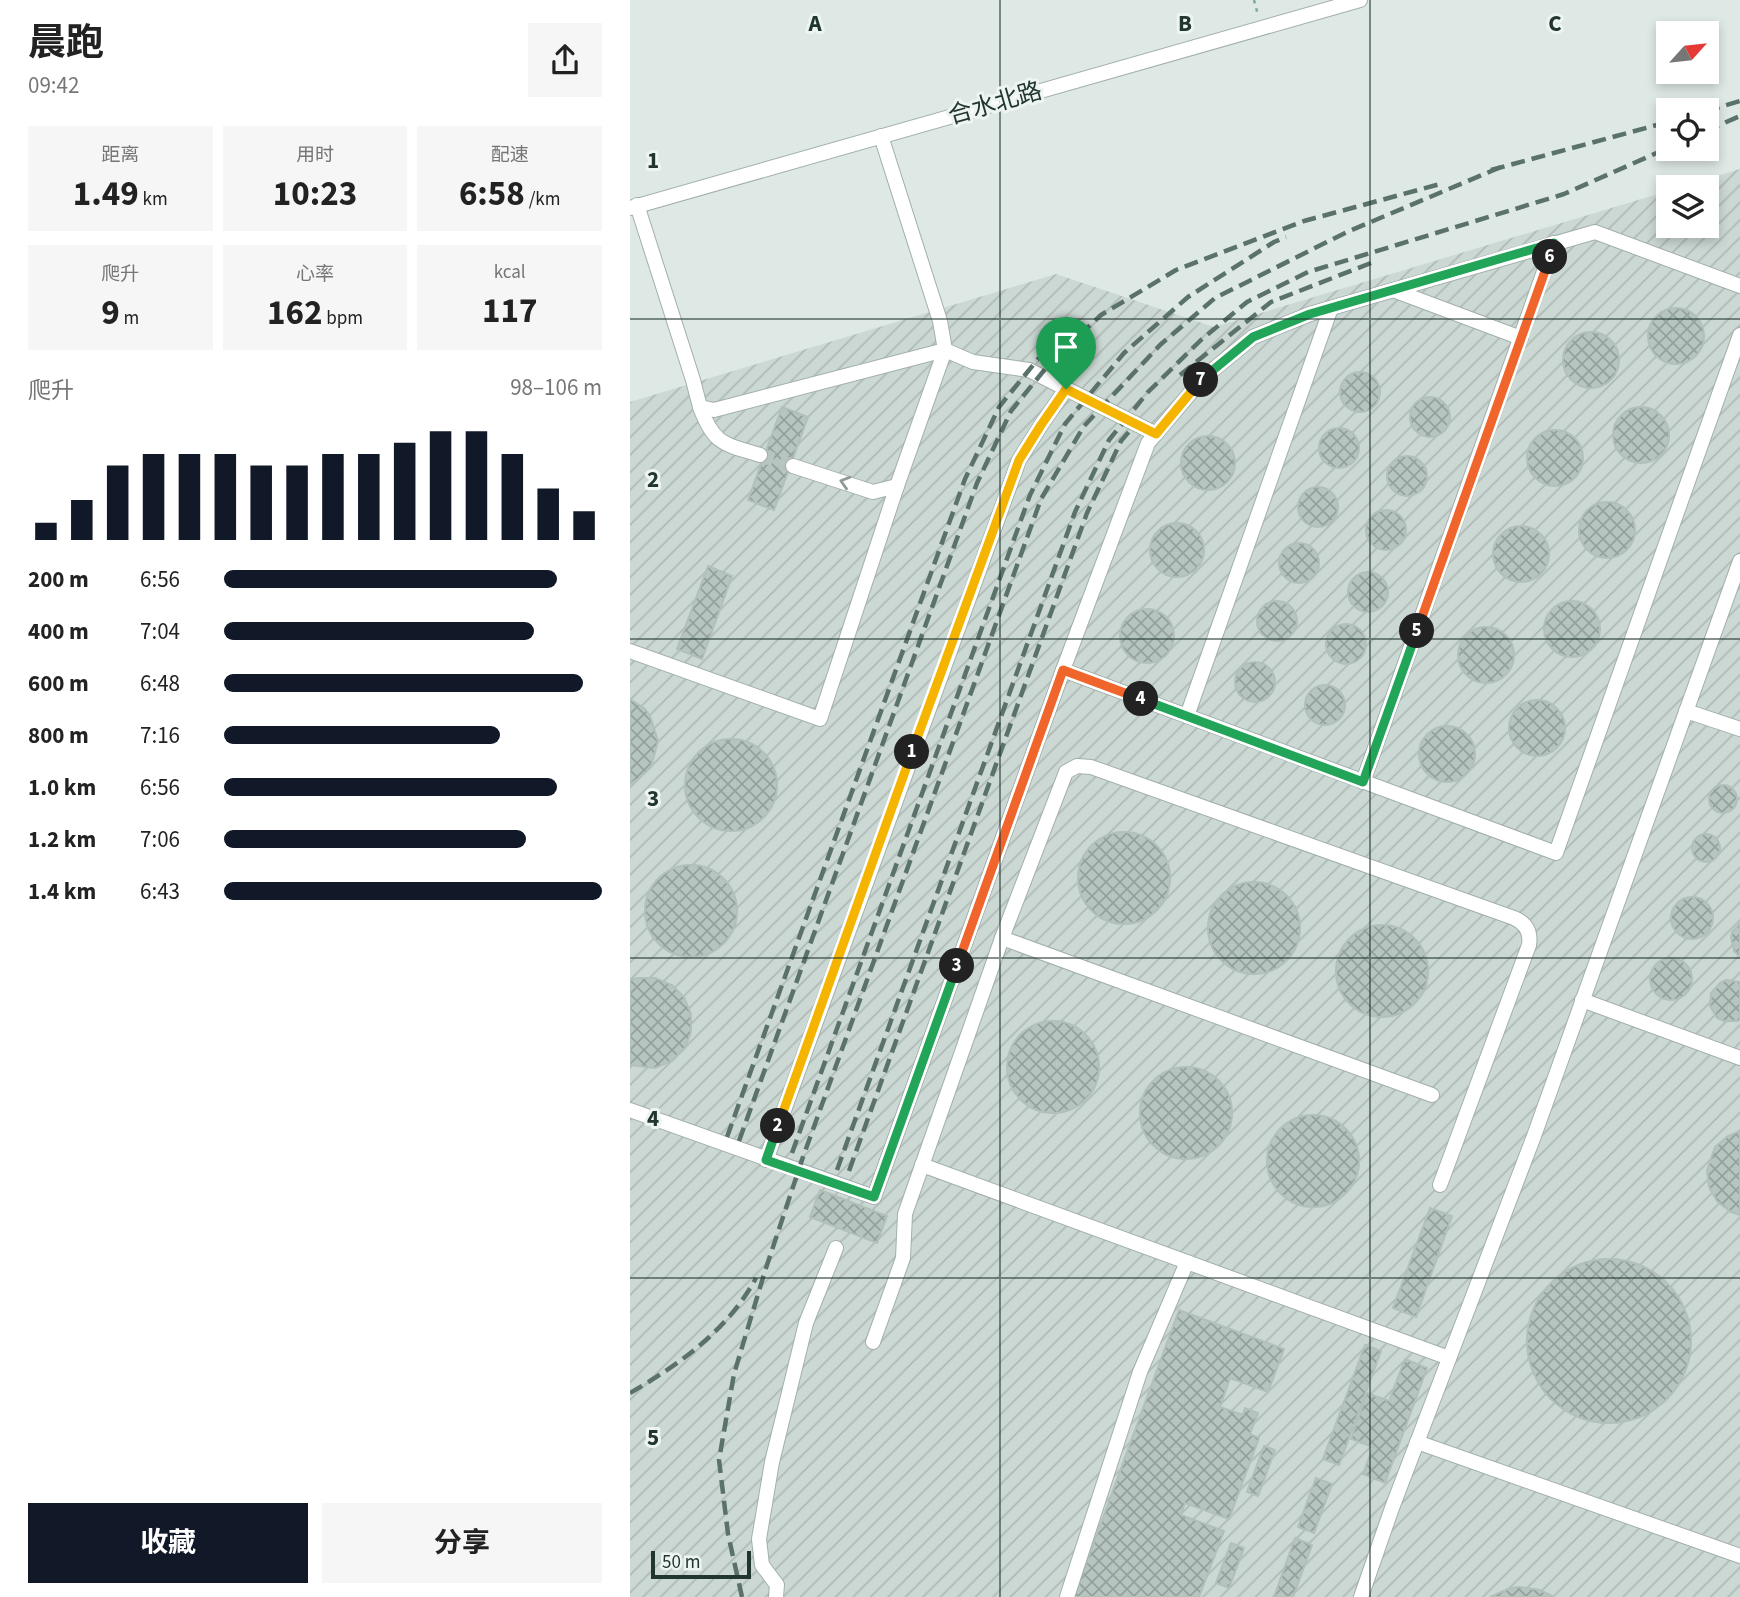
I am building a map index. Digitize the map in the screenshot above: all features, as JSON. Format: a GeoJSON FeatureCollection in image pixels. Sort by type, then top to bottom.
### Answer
{"type":"FeatureCollection","features":[{"type":"Feature","properties":{"kind":"street","name":"合水北路"},"geometry":{"type":"LineString","coordinates":[[634,207],[1360,0]]}},
{"type":"Feature","properties":{"kind":"street"},"geometry":{"type":"LineString","coordinates":[[630,651],[820,719],[945,350],[940,321],[881,136]]}},
{"type":"Feature","properties":{"kind":"street"},"geometry":{"type":"LineString","coordinates":[[634,207],[707,427],[721,443],[760,455]]}},
{"type":"Feature","properties":{"kind":"street"},"geometry":{"type":"LineString","coordinates":[[630,1110],[874,1197],[1063,670],[1148,443],[1203,377],[1253,337],[1331,308],[1595,232],[1740,286]]}},
{"type":"Feature","properties":{"kind":"street"},"geometry":{"type":"LineString","coordinates":[[1363,782],[1554,243]]}},
{"type":"Feature","properties":{"kind":"street"},"geometry":{"type":"LineString","coordinates":[[1393,290],[1521,338]]}},
{"type":"Feature","properties":{"kind":"street"},"geometry":{"type":"LineString","coordinates":[[1187,716],[1331,308]]}},
{"type":"Feature","properties":{"kind":"street"},"geometry":{"type":"LineString","coordinates":[[1063,670],[1556,853],[1740,335]]}},
{"type":"Feature","properties":{"kind":"street"},"geometry":{"type":"LineString","coordinates":[[699,407],[714,410],[945,350],[973,362],[1029,370],[1156,434]]}},
{"type":"Feature","properties":{"kind":"street"},"geometry":{"type":"LineString","coordinates":[[766,1160],[1019,460],[1066,389]]}},
{"type":"Feature","properties":{"kind":"street"},"geometry":{"type":"LineString","coordinates":[[793,466],[873,492],[897,486]]}},
{"type":"Feature","properties":{"kind":"street"},"geometry":{"type":"LineString","coordinates":[[1361,1597],[1582,1000],[1740,561]]}},
{"type":"Feature","properties":{"kind":"street"},"geometry":{"type":"LineString","coordinates":[[1686,711],[1740,729]]}},
{"type":"Feature","properties":{"kind":"street"},"geometry":{"type":"LineString","coordinates":[[873,1342],[903,1258],[905,1214],[1002,938],[1062,778],[1071,768],[1084,765],[1520,921],[1529,932],[1529,945],[1440,1185]]}},
{"type":"Feature","properties":{"kind":"street"},"geometry":{"type":"LineString","coordinates":[[1002,938],[1432,1095]]}},
{"type":"Feature","properties":{"kind":"street"},"geometry":{"type":"LineString","coordinates":[[1582,1000],[1740,1058]]}},
{"type":"Feature","properties":{"kind":"street"},"geometry":{"type":"LineString","coordinates":[[922,1165],[1449,1358]]}},
{"type":"Feature","properties":{"kind":"street"},"geometry":{"type":"LineString","coordinates":[[776,1597],[778,1585],[762,1565],[760,1539],[772,1462],[806,1323],[836,1248]]}},
{"type":"Feature","properties":{"kind":"street"},"geometry":{"type":"LineString","coordinates":[[1067,1597],[1140,1372],[1188,1262]]}},
{"type":"Feature","properties":{"kind":"street"},"geometry":{"type":"LineString","coordinates":[[1417,1442],[1740,1556]]}},
{"type":"Feature","properties":{"kind":"shaded area"},"geometry":{"type":"Polygon","coordinates":[[[1740,169],[1740,1597],[630,1597],[630,402],[1056,274],[1214,327],[1656,195],[1656,238],[1719,238],[1719,175],[1740,169]]]}},
{"type":"Feature","properties":{"kind":"building"},"geometry":{"type":"Polygon","coordinates":[[[1676,308],[1691,313],[1699,321],[1704,336],[1699,351],[1691,359],[1676,364],[1661,359],[1653,351],[1648,336],[1653,321],[1661,313],[1676,308]]]}},
{"type":"Feature","properties":{"kind":"building"},"geometry":{"type":"Polygon","coordinates":[[[1591,332],[1606,337],[1614,345],[1619,360],[1614,375],[1606,383],[1591,388],[1576,383],[1568,375],[1563,360],[1568,345],[1576,337],[1591,332]]]}},
{"type":"Feature","properties":{"kind":"building"},"geometry":{"type":"Polygon","coordinates":[[[1360,372],[1374,378],[1380,392],[1374,406],[1360,412],[1346,406],[1340,392],[1346,378],[1360,372]]]}},
{"type":"Feature","properties":{"kind":"building"},"geometry":{"type":"Polygon","coordinates":[[[1430,397],[1444,403],[1450,417],[1444,431],[1430,437],[1416,431],[1410,417],[1416,403],[1430,397]]]}},
{"type":"Feature","properties":{"kind":"building"},"geometry":{"type":"Polygon","coordinates":[[[782,407],[808,417],[774,510],[748,500],[782,407]]]}},
{"type":"Feature","properties":{"kind":"building"},"geometry":{"type":"Polygon","coordinates":[[[1641,407],[1656,412],[1664,420],[1669,435],[1664,450],[1656,458],[1641,463],[1626,458],[1618,450],[1613,435],[1618,420],[1626,412],[1641,407]]]}},
{"type":"Feature","properties":{"kind":"building"},"geometry":{"type":"Polygon","coordinates":[[[1339,428],[1353,434],[1359,448],[1353,462],[1339,468],[1325,462],[1319,448],[1325,434],[1339,428]]]}},
{"type":"Feature","properties":{"kind":"building"},"geometry":{"type":"Polygon","coordinates":[[[1555,430],[1570,435],[1578,443],[1583,458],[1578,473],[1570,481],[1555,486],[1540,481],[1532,473],[1527,458],[1532,443],[1540,435],[1555,430]]]}},
{"type":"Feature","properties":{"kind":"building"},"geometry":{"type":"Polygon","coordinates":[[[1213,436],[1223,440],[1231,448],[1235,463],[1231,478],[1223,486],[1203,490],[1193,486],[1185,478],[1181,458],[1185,448],[1193,440],[1213,436]]]}},
{"type":"Feature","properties":{"kind":"building"},"geometry":{"type":"Polygon","coordinates":[[[1407,456],[1421,462],[1427,476],[1421,490],[1407,496],[1393,490],[1387,476],[1393,462],[1407,456]]]}},
{"type":"Feature","properties":{"kind":"building"},"geometry":{"type":"Polygon","coordinates":[[[1318,487],[1326,488],[1332,493],[1337,499],[1337,515],[1332,521],[1326,526],[1318,527],[1310,526],[1304,521],[1299,515],[1298,507],[1299,499],[1304,493],[1310,488],[1318,487]]]}},
{"type":"Feature","properties":{"kind":"building"},"geometry":{"type":"Polygon","coordinates":[[[1607,502],[1622,507],[1630,515],[1635,530],[1630,545],[1622,553],[1607,558],[1592,553],[1584,545],[1579,530],[1584,515],[1592,507],[1607,502]]]}},
{"type":"Feature","properties":{"kind":"building"},"geometry":{"type":"Polygon","coordinates":[[[1386,510],[1400,516],[1406,530],[1400,544],[1386,550],[1372,544],[1366,530],[1372,516],[1386,510]]]}},
{"type":"Feature","properties":{"kind":"building"},"geometry":{"type":"Polygon","coordinates":[[[1182,523],[1192,527],[1200,535],[1204,550],[1200,565],[1192,573],[1172,577],[1162,573],[1154,565],[1150,545],[1154,535],[1162,527],[1182,523]]]}},
{"type":"Feature","properties":{"kind":"building"},"geometry":{"type":"Polygon","coordinates":[[[1521,526],[1536,531],[1544,539],[1549,554],[1544,569],[1536,577],[1521,582],[1506,577],[1498,569],[1493,554],[1498,539],[1506,531],[1521,526]]]}},
{"type":"Feature","properties":{"kind":"building"},"geometry":{"type":"Polygon","coordinates":[[[1299,543],[1313,549],[1319,563],[1313,577],[1299,583],[1285,577],[1279,563],[1285,549],[1299,543]]]}},
{"type":"Feature","properties":{"kind":"building"},"geometry":{"type":"Polygon","coordinates":[[[708,566],[732,576],[702,659],[677,649],[708,566]]]}},
{"type":"Feature","properties":{"kind":"building"},"geometry":{"type":"Polygon","coordinates":[[[1368,572],[1382,578],[1388,592],[1382,606],[1368,612],[1354,606],[1348,592],[1354,578],[1368,572]]]}},
{"type":"Feature","properties":{"kind":"building"},"geometry":{"type":"Polygon","coordinates":[[[1277,601],[1291,607],[1297,621],[1291,635],[1277,641],[1263,635],[1257,621],[1263,607],[1277,601]]]}},
{"type":"Feature","properties":{"kind":"building"},"geometry":{"type":"Polygon","coordinates":[[[1572,601],[1587,606],[1595,614],[1600,629],[1595,644],[1587,652],[1572,657],[1557,652],[1549,644],[1544,629],[1549,614],[1557,606],[1572,601]]]}},
{"type":"Feature","properties":{"kind":"building"},"geometry":{"type":"Polygon","coordinates":[[[1152,609],[1162,613],[1170,621],[1174,636],[1170,651],[1162,659],[1142,663],[1132,659],[1124,651],[1120,631],[1124,621],[1132,613],[1152,609]]]}},
{"type":"Feature","properties":{"kind":"building"},"geometry":{"type":"Polygon","coordinates":[[[1346,624],[1360,630],[1366,644],[1360,658],[1346,664],[1332,658],[1326,644],[1332,630],[1346,624]]]}},
{"type":"Feature","properties":{"kind":"building"},"geometry":{"type":"Polygon","coordinates":[[[1486,627],[1501,632],[1509,640],[1514,655],[1509,670],[1501,678],[1486,683],[1471,678],[1463,670],[1458,655],[1463,640],[1471,632],[1486,627]]]}},
{"type":"Feature","properties":{"kind":"building"},"geometry":{"type":"Polygon","coordinates":[[[1255,662],[1269,668],[1275,682],[1269,696],[1255,702],[1241,696],[1235,682],[1241,668],[1255,662]]]}},
{"type":"Feature","properties":{"kind":"building"},"geometry":{"type":"Polygon","coordinates":[[[1325,685],[1333,686],[1339,691],[1344,697],[1344,713],[1339,719],[1333,724],[1325,725],[1317,724],[1311,719],[1306,713],[1305,705],[1306,697],[1311,691],[1317,686],[1325,685]]]}},
{"type":"Feature","properties":{"kind":"building"},"geometry":{"type":"Polygon","coordinates":[[[630,699],[650,716],[658,741],[651,767],[630,784],[630,699]]]}},
{"type":"Feature","properties":{"kind":"building"},"geometry":{"type":"Polygon","coordinates":[[[1537,700],[1552,705],[1560,713],[1565,728],[1560,743],[1552,751],[1537,756],[1522,751],[1514,743],[1509,728],[1514,713],[1522,705],[1537,700]]]}},
{"type":"Feature","properties":{"kind":"building"},"geometry":{"type":"Polygon","coordinates":[[[1447,726],[1462,731],[1470,739],[1475,754],[1470,769],[1462,777],[1447,782],[1432,777],[1424,769],[1419,754],[1424,739],[1432,731],[1447,726]]]}},
{"type":"Feature","properties":{"kind":"building"},"geometry":{"type":"Polygon","coordinates":[[[731,739],[749,743],[763,753],[773,767],[777,785],[773,803],[763,817],[749,827],[731,831],[713,827],[699,817],[689,803],[685,785],[689,767],[699,753],[713,743],[731,739]]]}},
{"type":"Feature","properties":{"kind":"building"},"geometry":{"type":"Polygon","coordinates":[[[1723,785],[1733,789],[1737,799],[1733,809],[1723,813],[1713,809],[1709,799],[1713,789],[1723,785]]]}},
{"type":"Feature","properties":{"kind":"building"},"geometry":{"type":"Polygon","coordinates":[[[1124,832],[1141,836],[1156,846],[1166,861],[1170,878],[1166,895],[1156,910],[1141,920],[1124,924],[1107,920],[1092,910],[1082,895],[1078,878],[1082,861],[1092,846],[1107,836],[1124,832]]]}},
{"type":"Feature","properties":{"kind":"building"},"geometry":{"type":"Polygon","coordinates":[[[1706,834],[1716,838],[1720,848],[1716,858],[1706,862],[1696,858],[1692,848],[1696,838],[1706,834]]]}},
{"type":"Feature","properties":{"kind":"building"},"geometry":{"type":"Polygon","coordinates":[[[691,865],[708,869],[723,879],[733,894],[737,911],[733,928],[723,943],[708,953],[691,957],[674,953],[659,943],[649,928],[645,911],[649,894],[659,879],[674,869],[691,865]]]}},
{"type":"Feature","properties":{"kind":"building"},"geometry":{"type":"Polygon","coordinates":[[[1254,882],[1271,886],[1286,896],[1296,911],[1300,928],[1296,945],[1286,960],[1271,970],[1254,974],[1237,970],[1222,960],[1212,945],[1208,928],[1212,911],[1222,896],[1237,886],[1254,882]]]}},
{"type":"Feature","properties":{"kind":"building"},"geometry":{"type":"Polygon","coordinates":[[[1692,897],[1707,903],[1713,918],[1707,933],[1692,939],[1677,933],[1671,918],[1677,903],[1692,897]]]}},
{"type":"Feature","properties":{"kind":"building"},"geometry":{"type":"Polygon","coordinates":[[[1740,923],[1740,957],[1734,951],[1731,938],[1732,932],[1740,923]]]}},
{"type":"Feature","properties":{"kind":"building"},"geometry":{"type":"Polygon","coordinates":[[[1382,925],[1399,929],[1414,939],[1424,954],[1428,971],[1424,988],[1414,1003],[1399,1013],[1382,1017],[1365,1013],[1350,1003],[1340,988],[1336,971],[1340,954],[1350,939],[1365,929],[1382,925]]]}},
{"type":"Feature","properties":{"kind":"building"},"geometry":{"type":"Polygon","coordinates":[[[1671,958],[1686,964],[1692,979],[1686,994],[1671,1000],[1656,994],[1650,979],[1656,964],[1671,958]]]}},
{"type":"Feature","properties":{"kind":"building"},"geometry":{"type":"Polygon","coordinates":[[[655,978],[672,985],[684,997],[691,1014],[691,1032],[685,1048],[672,1061],[655,1068],[630,1065],[630,980],[655,978]]]}},
{"type":"Feature","properties":{"kind":"building"},"geometry":{"type":"Polygon","coordinates":[[[1726,980],[1740,982],[1738,1021],[1717,1018],[1710,1006],[1711,993],[1726,980]]]}},
{"type":"Feature","properties":{"kind":"building"},"geometry":{"type":"Polygon","coordinates":[[[1053,1021],[1070,1025],[1085,1035],[1095,1050],[1099,1067],[1095,1084],[1085,1099],[1070,1109],[1053,1113],[1036,1109],[1021,1099],[1011,1084],[1007,1067],[1011,1050],[1021,1035],[1036,1025],[1053,1021]]]}},
{"type":"Feature","properties":{"kind":"building"},"geometry":{"type":"Polygon","coordinates":[[[1186,1067],[1203,1071],[1218,1081],[1228,1096],[1232,1113],[1228,1130],[1218,1145],[1203,1155],[1186,1159],[1169,1155],[1154,1145],[1144,1130],[1140,1113],[1144,1096],[1154,1081],[1169,1071],[1186,1067]]]}},
{"type":"Feature","properties":{"kind":"building"},"geometry":{"type":"Polygon","coordinates":[[[1313,1115],[1330,1119],[1345,1129],[1355,1144],[1359,1161],[1355,1178],[1345,1193],[1330,1203],[1313,1207],[1296,1203],[1281,1193],[1271,1178],[1267,1161],[1271,1144],[1281,1129],[1296,1119],[1313,1115]]]}},
{"type":"Feature","properties":{"kind":"building"},"geometry":{"type":"Polygon","coordinates":[[[1740,1131],[1740,1215],[1731,1212],[1717,1201],[1709,1187],[1707,1170],[1715,1147],[1728,1136],[1740,1131]]]}},
{"type":"Feature","properties":{"kind":"building"},"geometry":{"type":"Polygon","coordinates":[[[820,1190],[887,1216],[877,1243],[810,1217],[820,1190]]]}},
{"type":"Feature","properties":{"kind":"building"},"geometry":{"type":"Polygon","coordinates":[[[1430,1208],[1452,1216],[1416,1317],[1393,1308],[1430,1208]]]}},
{"type":"Feature","properties":{"kind":"building"},"geometry":{"type":"Polygon","coordinates":[[[1609,1259],[1641,1265],[1655,1272],[1667,1283],[1678,1295],[1685,1309],[1691,1341],[1685,1373],[1678,1387],[1667,1399],[1655,1410],[1641,1417],[1609,1423],[1577,1417],[1563,1410],[1551,1399],[1540,1387],[1533,1373],[1527,1341],[1533,1309],[1540,1295],[1551,1283],[1563,1272],[1577,1265],[1609,1259]]]}},
{"type":"Feature","properties":{"kind":"building"},"geometry":{"type":"Polygon","coordinates":[[[1179,1310],[1284,1349],[1268,1392],[1230,1378],[1220,1407],[1243,1415],[1245,1408],[1258,1413],[1250,1434],[1259,1438],[1229,1519],[1185,1503],[1181,1515],[1224,1531],[1199,1597],[1074,1597],[1179,1310]]]}},
{"type":"Feature","properties":{"kind":"building"},"geometry":{"type":"Polygon","coordinates":[[[1365,1345],[1381,1351],[1339,1465],[1323,1459],[1365,1345]]]}},
{"type":"Feature","properties":{"kind":"building"},"geometry":{"type":"Polygon","coordinates":[[[1405,1359],[1427,1368],[1385,1483],[1363,1474],[1373,1447],[1351,1439],[1367,1393],[1389,1401],[1405,1359]]]}},
{"type":"Feature","properties":{"kind":"building"},"geometry":{"type":"Polygon","coordinates":[[[1264,1446],[1275,1450],[1258,1496],[1247,1492],[1264,1446]]]}},
{"type":"Feature","properties":{"kind":"building"},"geometry":{"type":"Polygon","coordinates":[[[1316,1478],[1332,1484],[1314,1533],[1298,1527],[1316,1478]]]}},
{"type":"Feature","properties":{"kind":"building"},"geometry":{"type":"Polygon","coordinates":[[[1295,1538],[1312,1545],[1293,1597],[1274,1597],[1295,1538]]]}},
{"type":"Feature","properties":{"kind":"building"},"geometry":{"type":"Polygon","coordinates":[[[1231,1543],[1244,1548],[1229,1588],[1216,1583],[1231,1543]]]}},
{"type":"Feature","properties":{"kind":"building"},"geometry":{"type":"Polygon","coordinates":[[[1518,1587],[1540,1590],[1554,1597],[1490,1597],[1518,1587]]]}},
{"type":"Feature","properties":{"kind":"tunnel"},"geometry":{"type":"LineString","coordinates":[[760,455],[793,466]]}},
{"type":"Feature","properties":{"kind":"railway"},"geometry":{"type":"LineString","coordinates":[[1719,107],[1740,101]]}},
{"type":"Feature","properties":{"kind":"railway"},"geometry":{"type":"LineString","coordinates":[[1719,125],[1740,116]]}},
{"type":"Feature","properties":{"kind":"railway"},"geometry":{"type":"LineString","coordinates":[[1491,170],[1656,125]]}},
{"type":"Feature","properties":{"kind":"railway"},"geometry":{"type":"LineString","coordinates":[[837,1170],[1075,512],[1109,440],[1148,392],[1201,340],[1247,302],[1308,272],[1564,194],[1656,153]]}},
{"type":"Feature","properties":{"kind":"railway"},"geometry":{"type":"LineString","coordinates":[[742,1597],[728,1534],[719,1460],[734,1374],[803,1157],[1041,499],[1084,426],[1160,345],[1215,298],[1347,232],[1501,167]]}},
{"type":"Feature","properties":{"kind":"railway"},"geometry":{"type":"LineString","coordinates":[[739,1141],[977,483],[1011,411],[1050,363],[1101,315],[1176,270],[1304,221],[1444,183]]}},
{"type":"Feature","properties":{"kind":"railway"},"geometry":{"type":"LineString","coordinates":[[792,1153],[1030,495],[1065,424],[1124,353],[1188,297],[1286,237]]}},
{"type":"Feature","properties":{"kind":"railway"},"geometry":{"type":"LineString","coordinates":[[1180,375],[1271,302],[1371,263]]}},
{"type":"Feature","properties":{"kind":"railway"},"geometry":{"type":"LineString","coordinates":[[727,1137],[965,479],[999,407],[1038,359],[1079,323]]}},
{"type":"Feature","properties":{"kind":"railway"},"geometry":{"type":"LineString","coordinates":[[849,1171],[1087,513],[1121,441],[1133,427]]}},
{"type":"Feature","properties":{"kind":"railway"},"geometry":{"type":"LineString","coordinates":[[630,1393],[684,1358],[717,1330],[745,1297],[756,1278]]}},
{"type":"Feature","properties":{"kind":"route"},"geometry":{"type":"LineString","coordinates":[[1554,243],[1363,782],[1063,670],[874,1197],[766,1160],[1019,460],[1066,389],[1156,434],[1203,377],[1253,337],[1310,314],[1554,243]]}}]}
